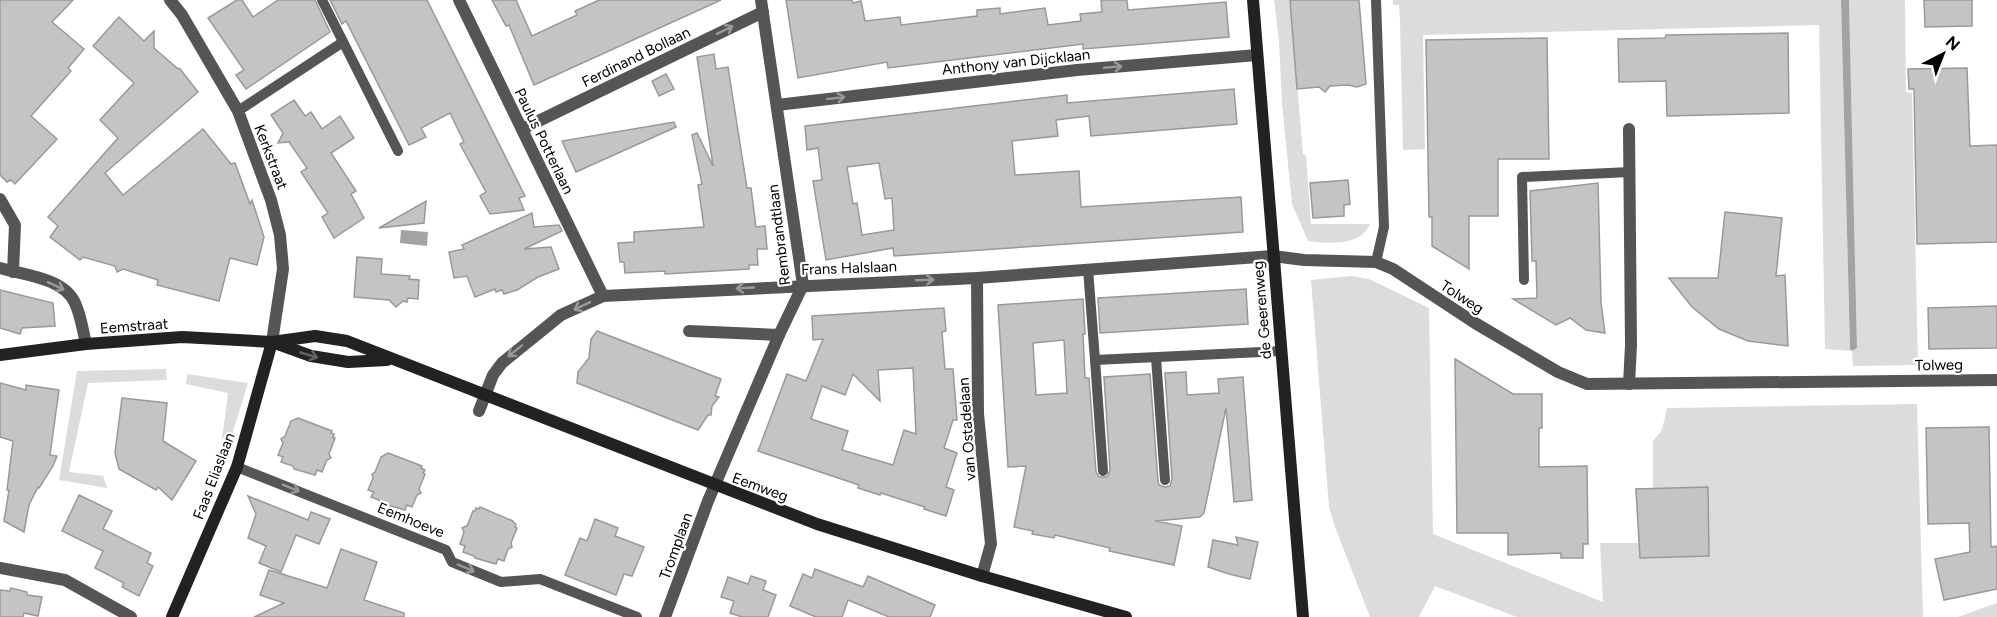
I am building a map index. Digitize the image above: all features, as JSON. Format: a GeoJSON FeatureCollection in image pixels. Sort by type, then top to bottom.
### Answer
{"type":"FeatureCollection","features":[{"type":"Feature","properties":{"kind":"main road","name":"de Geerenweg"},"geometry":{"type":"LineString","coordinates":[[1253,0],[1303,617]]}},
{"type":"Feature","properties":{"kind":"main road","name":"Eemweg"},"geometry":{"type":"LineString","coordinates":[[272,342],[315,336],[347,341],[715,486],[828,527],[982,576],[1126,617]]}},
{"type":"Feature","properties":{"kind":"main road","name":"Eemstraat"},"geometry":{"type":"LineString","coordinates":[[0,355],[86,344],[182,337],[272,342]]}},
{"type":"Feature","properties":{"kind":"main road","name":"Eemweg"},"geometry":{"type":"LineString","coordinates":[[272,342],[311,356],[330,360],[348,362],[392,360]]}},
{"type":"Feature","properties":{"kind":"main road","name":"Faas Eliaslaan"},"geometry":{"type":"LineString","coordinates":[[172,617],[237,467],[272,342]]}},
{"type":"Feature","properties":{"kind":"street","name":"Kerkstraat"},"geometry":{"type":"LineString","coordinates":[[171,0],[238,111],[271,200],[280,235],[283,269],[272,342]]}},
{"type":"Feature","properties":{"kind":"street","name":"Paulus Potterlaan"},"geometry":{"type":"LineString","coordinates":[[459,0],[603,296]]}},
{"type":"Feature","properties":{"kind":"street","name":"Ferdinand Bollaan"},"geometry":{"type":"LineString","coordinates":[[522,129],[762,6]]}},
{"type":"Feature","properties":{"kind":"street","name":"Rembrandtlaan"},"geometry":{"type":"LineString","coordinates":[[715,486],[779,335],[803,285],[762,6]]}},
{"type":"Feature","properties":{"kind":"street","name":"Anthony van Dijcklaan"},"geometry":{"type":"LineString","coordinates":[[777,105],[1077,70],[1257,55]]}},
{"type":"Feature","properties":{"kind":"street"},"geometry":{"type":"LineString","coordinates":[[1629,129],[1631,345],[1629,384]]}},
{"type":"Feature","properties":{"kind":"street"},"geometry":{"type":"LineString","coordinates":[[0,199],[15,225],[13,272]]}},
{"type":"Feature","properties":{"kind":"street","name":"Tolweg"},"geometry":{"type":"LineString","coordinates":[[1273,256],[1304,260],[1376,262],[1393,269],[1475,323],[1558,372],[1587,384],[1997,380]]}},
{"type":"Feature","properties":{"kind":"street","name":"Frans Halslaan"},"geometry":{"type":"LineString","coordinates":[[479,411],[493,375],[502,363],[561,315],[603,296],[977,278],[1273,256]]}},
{"type":"Feature","properties":{"kind":"street"},"geometry":{"type":"LineString","coordinates":[[0,268],[53,283],[66,290],[74,302],[86,344]]}},
{"type":"Feature","properties":{"kind":"street","name":"van Ostadelaan"},"geometry":{"type":"LineString","coordinates":[[977,278],[978,414],[991,544],[982,576]]}},
{"type":"Feature","properties":{"kind":"street"},"geometry":{"type":"LineString","coordinates":[[689,331],[779,335]]}},
{"type":"Feature","properties":{"kind":"street","name":"Tromplaan"},"geometry":{"type":"LineString","coordinates":[[665,617],[715,486]]}},
{"type":"Feature","properties":{"kind":"street"},"geometry":{"type":"LineString","coordinates":[[0,568],[65,580],[131,617]]}},
{"type":"Feature","properties":{"kind":"lane"},"geometry":{"type":"LineString","coordinates":[[322,0],[398,150]]}},
{"type":"Feature","properties":{"kind":"lane"},"geometry":{"type":"LineString","coordinates":[[1376,0],[1384,227],[1376,262]]}},
{"type":"Feature","properties":{"kind":"lane"},"geometry":{"type":"LineString","coordinates":[[238,111],[343,42]]}},
{"type":"Feature","properties":{"kind":"lane"},"geometry":{"type":"LineString","coordinates":[[1524,280],[1522,177],[1630,172]]}},
{"type":"Feature","properties":{"kind":"lane"},"geometry":{"type":"LineString","coordinates":[[1088,269],[1103,471]]}},
{"type":"Feature","properties":{"kind":"lane"},"geometry":{"type":"LineString","coordinates":[[1095,360],[1281,351]]}},
{"type":"Feature","properties":{"kind":"lane"},"geometry":{"type":"LineString","coordinates":[[1156,358],[1165,480]]}},
{"type":"Feature","properties":{"kind":"lane","name":"Eemhoeve"},"geometry":{"type":"LineString","coordinates":[[237,467],[446,550],[452,562],[501,582],[540,579],[637,617]]}},
{"type":"Feature","properties":{"kind":"shaded area"},"geometry":{"type":"Polygon","coordinates":[[[1274,0],[1290,0],[1311,224],[1370,224],[1366,231],[1352,240],[1334,243],[1308,241],[1292,204],[1274,0]]]}},
{"type":"Feature","properties":{"kind":"shaded area"},"geometry":{"type":"Polygon","coordinates":[[[1393,0],[1841,0],[1850,349],[1852,351],[1825,349],[1819,25],[1423,35],[1425,149],[1403,150],[1399,5],[1393,5],[1393,0]]]}},
{"type":"Feature","properties":{"kind":"shaded area"},"geometry":{"type":"Polygon","coordinates":[[[1841,0],[1849,0],[1857,348],[1852,351],[1850,349],[1841,0]]]}},
{"type":"Feature","properties":{"kind":"shaded area"},"geometry":{"type":"Polygon","coordinates":[[[1849,0],[1905,0],[1906,92],[1912,93],[1918,365],[1853,366],[1852,351],[1857,348],[1849,0]]]}},
{"type":"Feature","properties":{"kind":"shaded area"},"geometry":{"type":"Polygon","coordinates":[[[401,230],[428,232],[427,246],[400,243],[401,230]]]}},
{"type":"Feature","properties":{"kind":"shaded area"},"geometry":{"type":"Polygon","coordinates":[[[1351,276],[1369,279],[1429,308],[1433,534],[1603,602],[1600,543],[1639,543],[1635,488],[1653,489],[1653,441],[1662,430],[1667,408],[1917,404],[1923,617],[1517,617],[1435,586],[1419,617],[1370,617],[1329,507],[1311,280],[1351,276]]]}},
{"type":"Feature","properties":{"kind":"shaded area"},"geometry":{"type":"Polygon","coordinates":[[[166,369],[167,380],[88,383],[69,472],[103,476],[107,488],[59,480],[77,371],[166,369]]]}},
{"type":"Feature","properties":{"kind":"shaded area"},"geometry":{"type":"Polygon","coordinates":[[[187,374],[248,383],[230,441],[222,439],[228,393],[186,384],[187,374]]]}},
{"type":"Feature","properties":{"kind":"shaded area"},"geometry":{"type":"Polygon","coordinates":[[[1997,603],[1997,617],[1958,617],[1997,603]]]}},
{"type":"Feature","properties":{"kind":"building"},"geometry":{"type":"Polygon","coordinates":[[[0,0],[73,0],[52,22],[84,49],[68,68],[71,71],[31,116],[57,139],[15,184],[11,180],[7,182],[0,175],[0,0]]]}},
{"type":"Feature","properties":{"kind":"building"},"geometry":{"type":"Polygon","coordinates":[[[237,0],[242,0],[253,17],[278,0],[315,0],[330,32],[246,89],[236,75],[244,70],[208,18],[237,0]]]}},
{"type":"Feature","properties":{"kind":"building"},"geometry":{"type":"Polygon","coordinates":[[[330,0],[427,0],[525,196],[519,198],[524,210],[490,214],[480,196],[486,192],[460,144],[464,142],[450,113],[421,128],[426,137],[409,145],[346,21],[342,24],[330,0]]]}},
{"type":"Feature","properties":{"kind":"building"},"geometry":{"type":"Polygon","coordinates":[[[492,0],[516,0],[532,36],[577,15],[575,11],[599,0],[721,0],[534,85],[509,25],[506,26],[492,0]]]}},
{"type":"Feature","properties":{"kind":"building"},"geometry":{"type":"Polygon","coordinates":[[[786,0],[852,0],[853,3],[861,1],[865,21],[900,17],[901,25],[977,16],[977,10],[1000,8],[1000,14],[1045,8],[1048,25],[1081,21],[1080,14],[1102,12],[1101,0],[1127,0],[1128,10],[1226,2],[1229,37],[1083,49],[1083,44],[888,68],[887,62],[798,78],[786,0]]]}},
{"type":"Feature","properties":{"kind":"building"},"geometry":{"type":"Polygon","coordinates":[[[1290,0],[1359,0],[1366,84],[1357,87],[1330,86],[1325,92],[1319,87],[1297,89],[1290,0]]]}},
{"type":"Feature","properties":{"kind":"building"},"geometry":{"type":"Polygon","coordinates":[[[1924,0],[1972,0],[1972,26],[1925,27],[1924,0]]]}},
{"type":"Feature","properties":{"kind":"building"},"geometry":{"type":"Polygon","coordinates":[[[119,17],[144,41],[154,31],[154,48],[180,69],[198,92],[105,173],[123,195],[203,129],[231,164],[235,163],[250,204],[252,200],[264,237],[257,265],[230,258],[219,301],[157,285],[158,280],[123,269],[117,272],[115,266],[83,257],[80,260],[50,237],[58,226],[48,217],[118,138],[100,120],[134,83],[93,46],[119,17]]]}},
{"type":"Feature","properties":{"kind":"building"},"geometry":{"type":"Polygon","coordinates":[[[1788,33],[1789,113],[1667,116],[1666,81],[1619,82],[1618,39],[1665,38],[1666,35],[1788,33]]]}},
{"type":"Feature","properties":{"kind":"building"},"geometry":{"type":"Polygon","coordinates":[[[1547,38],[1549,159],[1498,159],[1498,216],[1469,216],[1469,269],[1432,246],[1432,217],[1429,217],[1426,40],[1547,38]]]}},
{"type":"Feature","properties":{"kind":"building"},"geometry":{"type":"Polygon","coordinates":[[[714,54],[716,69],[728,67],[747,188],[751,188],[756,227],[765,226],[767,249],[757,249],[758,265],[749,265],[749,269],[665,274],[665,271],[625,273],[624,262],[620,262],[618,243],[634,242],[634,232],[704,227],[698,185],[702,184],[692,135],[697,133],[713,166],[697,57],[714,54]]]}},
{"type":"Feature","properties":{"kind":"building"},"geometry":{"type":"Polygon","coordinates":[[[1967,68],[1970,146],[1997,145],[1997,242],[1917,244],[1914,89],[1909,89],[1908,69],[1967,68]]]}},
{"type":"Feature","properties":{"kind":"building"},"geometry":{"type":"Polygon","coordinates":[[[666,74],[674,89],[659,96],[652,81],[666,74]]]}},
{"type":"Feature","properties":{"kind":"building"},"geometry":{"type":"Polygon","coordinates":[[[1234,89],[1237,124],[1091,136],[1089,116],[1056,120],[1058,136],[1012,141],[1015,175],[1079,171],[1081,207],[1241,197],[1243,232],[894,256],[893,248],[826,260],[813,181],[822,180],[818,148],[807,150],[805,126],[1067,95],[1067,103],[1234,89]],[[879,163],[847,167],[853,204],[857,203],[862,235],[894,230],[892,198],[885,199],[879,163]]]}},
{"type":"Feature","properties":{"kind":"building"},"geometry":{"type":"Polygon","coordinates":[[[294,100],[305,116],[311,112],[322,129],[340,116],[354,138],[331,153],[356,191],[351,194],[364,218],[334,238],[322,217],[328,213],[301,172],[307,168],[289,142],[278,143],[283,133],[271,115],[294,100]]]}},
{"type":"Feature","properties":{"kind":"building"},"geometry":{"type":"Polygon","coordinates":[[[674,122],[676,127],[576,172],[562,141],[674,122]]]}},
{"type":"Feature","properties":{"kind":"building"},"geometry":{"type":"Polygon","coordinates":[[[1348,180],[1350,204],[1344,205],[1344,216],[1313,218],[1310,183],[1348,180]]]}},
{"type":"Feature","properties":{"kind":"building"},"geometry":{"type":"Polygon","coordinates":[[[1598,183],[1601,302],[1605,333],[1586,330],[1570,318],[1556,325],[1513,299],[1537,298],[1536,261],[1532,261],[1530,191],[1598,183]]]}},
{"type":"Feature","properties":{"kind":"building"},"geometry":{"type":"Polygon","coordinates":[[[426,201],[424,223],[379,228],[426,201]]]}},
{"type":"Feature","properties":{"kind":"building"},"geometry":{"type":"Polygon","coordinates":[[[1725,212],[1782,218],[1776,276],[1785,275],[1788,346],[1748,341],[1719,329],[1692,307],[1669,278],[1718,278],[1725,212]]]}},
{"type":"Feature","properties":{"kind":"building"},"geometry":{"type":"Polygon","coordinates":[[[532,213],[534,227],[559,225],[562,231],[524,249],[551,247],[559,269],[538,277],[517,290],[504,294],[502,290],[496,292],[495,289],[475,297],[467,276],[454,278],[449,252],[464,249],[462,245],[532,213]]]}},
{"type":"Feature","properties":{"kind":"building"},"geometry":{"type":"Polygon","coordinates":[[[357,257],[382,259],[381,274],[410,276],[409,279],[419,280],[418,299],[408,298],[407,302],[403,301],[396,307],[389,300],[354,297],[357,257]]]}},
{"type":"Feature","properties":{"kind":"building"},"geometry":{"type":"Polygon","coordinates":[[[1246,289],[1248,324],[1100,333],[1098,298],[1246,289]]]}},
{"type":"Feature","properties":{"kind":"building"},"geometry":{"type":"Polygon","coordinates":[[[0,290],[53,303],[55,326],[22,328],[20,334],[0,328],[0,290]]]}},
{"type":"Feature","properties":{"kind":"building"},"geometry":{"type":"Polygon","coordinates":[[[1083,299],[1085,378],[1089,378],[1096,472],[1099,477],[1107,477],[1110,470],[1104,377],[1150,374],[1158,481],[1159,485],[1165,487],[1170,486],[1172,479],[1165,373],[1186,372],[1187,395],[1219,393],[1218,379],[1243,377],[1252,500],[1234,502],[1226,408],[1204,513],[1200,517],[1155,521],[1182,526],[1174,565],[1109,551],[1110,548],[1055,535],[1054,538],[1032,534],[1033,531],[1014,527],[1026,466],[1008,467],[998,305],[1083,299]],[[1064,340],[1033,343],[1036,395],[1067,393],[1064,340]]]}},
{"type":"Feature","properties":{"kind":"building"},"geometry":{"type":"Polygon","coordinates":[[[1997,306],[1997,348],[1929,349],[1928,308],[1997,306]]]}},
{"type":"Feature","properties":{"kind":"building"},"geometry":{"type":"Polygon","coordinates":[[[944,308],[946,331],[942,332],[945,369],[953,369],[957,420],[953,420],[944,448],[957,453],[946,487],[954,490],[946,516],[881,493],[880,495],[858,488],[859,485],[758,451],[787,374],[806,381],[823,339],[813,340],[812,316],[944,308]],[[913,368],[878,370],[880,401],[853,374],[845,395],[822,386],[811,419],[848,431],[842,450],[893,465],[904,430],[916,434],[913,368]]]}},
{"type":"Feature","properties":{"kind":"building"},"geometry":{"type":"Polygon","coordinates":[[[597,331],[721,379],[715,396],[719,397],[712,406],[711,415],[708,415],[698,430],[577,383],[578,372],[589,358],[591,339],[597,331]]]}},
{"type":"Feature","properties":{"kind":"building"},"geometry":{"type":"Polygon","coordinates":[[[1455,359],[1513,394],[1542,394],[1539,467],[1587,466],[1588,544],[1583,544],[1583,558],[1561,558],[1561,553],[1508,555],[1508,533],[1457,533],[1455,359]]]}},
{"type":"Feature","properties":{"kind":"building"},"geometry":{"type":"Polygon","coordinates":[[[0,383],[26,390],[26,385],[59,390],[50,455],[57,456],[29,505],[24,532],[4,521],[13,441],[0,437],[0,383]]]}},
{"type":"Feature","properties":{"kind":"building"},"geometry":{"type":"Polygon","coordinates":[[[122,398],[167,403],[163,441],[196,461],[172,500],[158,487],[156,490],[119,469],[115,453],[122,398]]]}},
{"type":"Feature","properties":{"kind":"building"},"geometry":{"type":"Polygon","coordinates":[[[298,418],[332,431],[331,433],[334,434],[333,438],[335,438],[329,454],[331,458],[327,460],[322,472],[317,470],[315,475],[294,469],[293,466],[281,462],[283,457],[278,455],[283,443],[281,439],[285,436],[291,421],[298,418]]]}},
{"type":"Feature","properties":{"kind":"building"},"geometry":{"type":"Polygon","coordinates":[[[1989,427],[1991,547],[1997,546],[1997,589],[1944,600],[1935,559],[1970,552],[1969,523],[1928,524],[1926,428],[1989,427]]]}},
{"type":"Feature","properties":{"kind":"building"},"geometry":{"type":"Polygon","coordinates":[[[388,453],[422,466],[421,468],[425,470],[419,489],[421,493],[417,495],[412,507],[407,505],[405,510],[384,504],[371,497],[374,492],[368,490],[373,478],[372,474],[381,457],[388,453]]]}},
{"type":"Feature","properties":{"kind":"building"},"geometry":{"type":"Polygon","coordinates":[[[1708,487],[1709,556],[1640,558],[1636,489],[1708,487]]]}},
{"type":"Feature","properties":{"kind":"building"},"geometry":{"type":"Polygon","coordinates":[[[79,495],[112,511],[103,529],[151,553],[147,563],[153,566],[139,596],[122,587],[124,583],[95,568],[103,551],[62,531],[79,495]]]}},
{"type":"Feature","properties":{"kind":"building"},"geometry":{"type":"Polygon","coordinates":[[[248,496],[308,520],[311,512],[330,519],[319,544],[296,535],[281,572],[259,563],[266,546],[248,538],[256,514],[248,496]]]}},
{"type":"Feature","properties":{"kind":"building"},"geometry":{"type":"Polygon","coordinates":[[[480,507],[516,524],[512,547],[508,549],[504,561],[498,559],[496,564],[463,552],[465,546],[460,544],[464,532],[462,528],[467,526],[473,511],[480,507]]]}},
{"type":"Feature","properties":{"kind":"building"},"geometry":{"type":"Polygon","coordinates":[[[595,519],[618,528],[615,536],[644,547],[632,576],[624,574],[616,595],[565,575],[580,538],[587,541],[595,519]]]}},
{"type":"Feature","properties":{"kind":"building"},"geometry":{"type":"Polygon","coordinates":[[[1236,537],[1258,542],[1250,579],[1208,567],[1213,540],[1238,545],[1236,537]]]}},
{"type":"Feature","properties":{"kind":"building"},"geometry":{"type":"Polygon","coordinates":[[[341,549],[377,562],[364,600],[404,613],[404,617],[254,617],[284,603],[260,595],[269,570],[327,588],[341,549]]]}},
{"type":"Feature","properties":{"kind":"building"},"geometry":{"type":"Polygon","coordinates":[[[815,569],[863,587],[868,576],[935,605],[930,617],[889,617],[848,600],[842,617],[816,617],[790,606],[803,574],[812,578],[815,569]]]}},
{"type":"Feature","properties":{"kind":"building"},"geometry":{"type":"Polygon","coordinates":[[[751,576],[766,581],[763,590],[776,595],[768,617],[742,617],[730,613],[734,601],[721,597],[728,577],[748,584],[751,576]]]}},
{"type":"Feature","properties":{"kind":"building"},"geometry":{"type":"Polygon","coordinates":[[[11,588],[27,592],[27,595],[42,597],[38,616],[24,613],[23,617],[0,617],[0,590],[10,591],[11,588]]]}}]}
